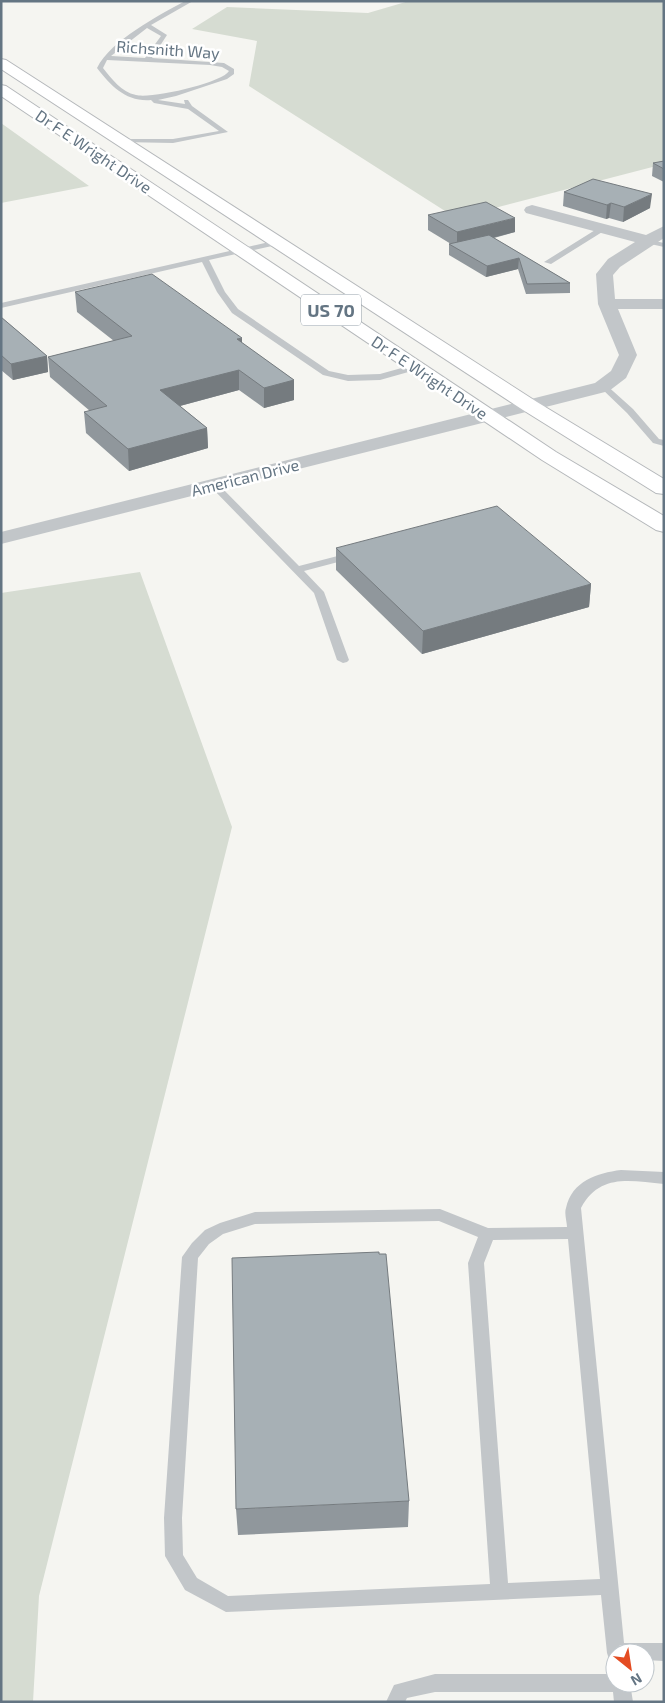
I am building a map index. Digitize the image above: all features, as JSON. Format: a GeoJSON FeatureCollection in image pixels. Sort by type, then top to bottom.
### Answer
{"type":"FeatureCollection","features":[{"type":"Feature","properties":{"kind":"highway","name":"US 70"},"geometry":{"type":"LineString","coordinates":[[1,62],[530,406],[664,488]]}},
{"type":"Feature","properties":{"kind":"highway","name":"Dr F E Wright Drive"},"geometry":{"type":"LineString","coordinates":[[1,89],[549,456],[664,525]]}},
{"type":"Feature","properties":{"kind":"highway"},"geometry":{"type":"LineString","coordinates":[[59,128],[77,131],[109,151],[142,153]]}},
{"type":"Feature","properties":{"kind":"street"},"geometry":{"type":"LineString","coordinates":[[532,210],[604,228],[659,239]]}},
{"type":"Feature","properties":{"kind":"street"},"geometry":{"type":"LineString","coordinates":[[604,386],[619,374],[628,355],[607,304],[604,274],[614,263],[659,239]]}},
{"type":"Feature","properties":{"kind":"street"},"geometry":{"type":"LineString","coordinates":[[607,304],[664,304]]}},
{"type":"Feature","properties":{"kind":"street","name":"American Drive"},"geometry":{"type":"LineString","coordinates":[[1,538],[604,386]]}},
{"type":"Feature","properties":{"kind":"lane","name":"Richsnith Way"},"geometry":{"type":"LineString","coordinates":[[190,1],[147,25],[105,58],[100,68],[125,93],[148,100],[190,107]]}},
{"type":"Feature","properties":{"kind":"lane"},"geometry":{"type":"LineString","coordinates":[[147,25],[164,35],[148,59]]}},
{"type":"Feature","properties":{"kind":"lane","name":"Richsnith Way"},"geometry":{"type":"LineString","coordinates":[[105,58],[210,63],[232,70],[231,74],[225,78],[148,100]]}},
{"type":"Feature","properties":{"kind":"lane","name":"Richsnith Way"},"geometry":{"type":"LineString","coordinates":[[142,153],[173,142],[225,132],[190,107],[181,92]]}},
{"type":"Feature","properties":{"kind":"lane","name":"Richsnith Way"},"geometry":{"type":"LineString","coordinates":[[123,141],[173,142]]}},
{"type":"Feature","properties":{"kind":"lane"},"geometry":{"type":"LineString","coordinates":[[548,262],[604,228]]}},
{"type":"Feature","properties":{"kind":"lane"},"geometry":{"type":"LineString","coordinates":[[1,306],[278,242]]}},
{"type":"Feature","properties":{"kind":"lane"},"geometry":{"type":"LineString","coordinates":[[204,259],[220,292],[235,311],[326,373],[348,378],[380,377],[416,367]]}},
{"type":"Feature","properties":{"kind":"lane"},"geometry":{"type":"LineString","coordinates":[[604,386],[630,411],[656,441],[664,443]]}},
{"type":"Feature","properties":{"kind":"lane"},"geometry":{"type":"LineString","coordinates":[[214,485],[319,592],[343,660]]}},
{"type":"Feature","properties":{"kind":"lane"},"geometry":{"type":"LineString","coordinates":[[297,570],[364,552]]}},
{"type":"Feature","properties":{"kind":"lane"},"geometry":{"type":"LineString","coordinates":[[615,1643],[572,1208],[584,1190],[597,1181],[614,1176],[664,1178]]}},
{"type":"Feature","properties":{"kind":"lane"},"geometry":{"type":"LineString","coordinates":[[575,1233],[487,1234],[440,1215],[255,1218],[225,1226],[203,1238],[190,1257],[173,1518],[174,1556],[191,1584],[226,1604],[610,1587]]}},
{"type":"Feature","properties":{"kind":"lane"},"geometry":{"type":"LineString","coordinates":[[487,1234],[476,1263],[500,1592]]}},
{"type":"Feature","properties":{"kind":"lane"},"geometry":{"type":"LineString","coordinates":[[395,1702],[401,1691],[435,1683],[605,1683]]}},
{"type":"Feature","properties":{"kind":"shaded area"},"geometry":{"type":"Polygon","coordinates":[[[409,1],[664,1],[664,164],[456,218],[249,86],[257,41],[192,29],[227,7],[368,13],[409,1]]]}},
{"type":"Feature","properties":{"kind":"shaded area"},"geometry":{"type":"Polygon","coordinates":[[[1,123],[89,186],[1,203],[1,123]]]}},
{"type":"Feature","properties":{"kind":"shaded area"},"geometry":{"type":"Polygon","coordinates":[[[140,572],[232,827],[39,1596],[33,1702],[1,1702],[1,593],[140,572]]]}},
{"type":"Feature","properties":{"kind":"building"},"geometry":{"type":"Polygon","coordinates":[[[664,161],[664,169],[653,163],[664,161]]]}},
{"type":"Feature","properties":{"kind":"building"},"geometry":{"type":"Polygon","coordinates":[[[593,179],[652,194],[624,207],[611,203],[607,205],[564,192],[593,179]]]}},
{"type":"Feature","properties":{"kind":"building"},"geometry":{"type":"Polygon","coordinates":[[[486,202],[515,218],[457,232],[428,215],[486,202]]]}},
{"type":"Feature","properties":{"kind":"building"},"geometry":{"type":"Polygon","coordinates":[[[489,235],[570,283],[527,284],[519,258],[487,266],[449,244],[489,235]]]}},
{"type":"Feature","properties":{"kind":"building"},"geometry":{"type":"Polygon","coordinates":[[[152,274],[242,338],[237,339],[294,380],[264,388],[239,370],[160,390],[207,428],[128,449],[84,412],[107,406],[48,357],[132,336],[75,292],[152,274]]]}},
{"type":"Feature","properties":{"kind":"building"},"geometry":{"type":"Polygon","coordinates":[[[1,317],[47,356],[11,364],[1,355],[1,317]]]}},
{"type":"Feature","properties":{"kind":"building"},"geometry":{"type":"Polygon","coordinates":[[[497,506],[591,584],[423,631],[336,548],[497,506]]]}},
{"type":"Feature","properties":{"kind":"building"},"geometry":{"type":"Polygon","coordinates":[[[379,1252],[379,1254],[386,1254],[409,1501],[236,1509],[232,1258],[379,1252]]]}}]}
